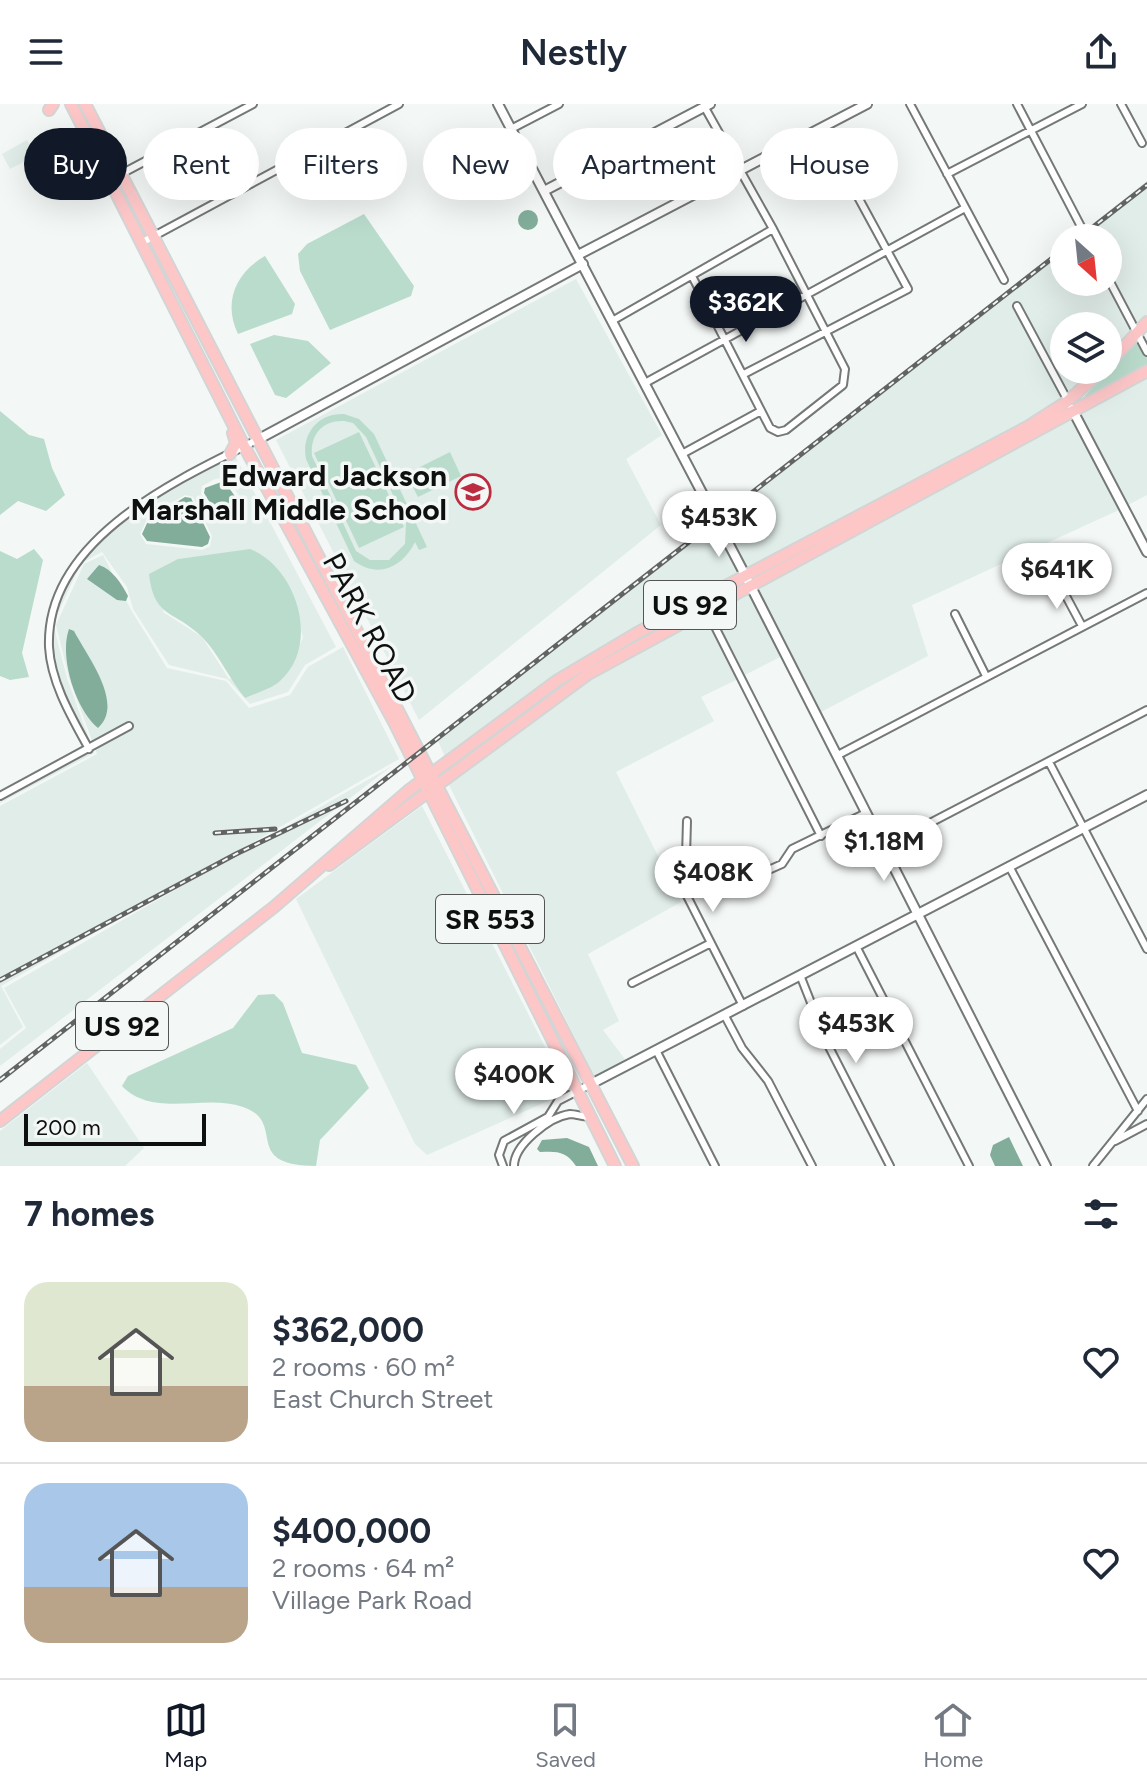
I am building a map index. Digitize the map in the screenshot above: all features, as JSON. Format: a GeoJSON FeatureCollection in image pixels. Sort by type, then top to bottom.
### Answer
{"type":"FeatureCollection","features":[{"type":"Feature","properties":{"kind":"main road","name":"PARK ROAD"},"geometry":{"type":"LineString","coordinates":[[78,105],[92,128]]}},
{"type":"Feature","properties":{"kind":"main road","name":"PARK ROAD"},"geometry":{"type":"LineString","coordinates":[[78,105],[87,128]]}},
{"type":"Feature","properties":{"kind":"main road","name":"PARK ROAD"},"geometry":{"type":"LineString","coordinates":[[127,186],[431,782],[591,1084]]}},
{"type":"Feature","properties":{"kind":"main road","name":"PARK ROAD"},"geometry":{"type":"LineString","coordinates":[[120,200],[244,446],[431,782],[577,1092]]}},
{"type":"Feature","properties":{"kind":"main road"},"geometry":{"type":"LineString","coordinates":[[126,200],[140,227],[153,237]]}},
{"type":"Feature","properties":{"kind":"main road"},"geometry":{"type":"LineString","coordinates":[[1122,348],[1147,322]]}},
{"type":"Feature","properties":{"kind":"main road"},"geometry":{"type":"LineString","coordinates":[[204,366],[242,427],[257,440]]}},
{"type":"Feature","properties":{"kind":"main road"},"geometry":{"type":"LineString","coordinates":[[204,366],[236,443],[230,454]]}},
{"type":"Feature","properties":{"kind":"main road","name":"US 92"},"geometry":{"type":"LineString","coordinates":[[0,1121],[431,782],[516,710],[605,651],[747,581],[1147,371]]}},
{"type":"Feature","properties":{"kind":"main road","name":"US 92"},"geometry":{"type":"LineString","coordinates":[[997,449],[1068,401],[1087,384]]}},
{"type":"Feature","properties":{"kind":"main road"},"geometry":{"type":"LineString","coordinates":[[244,446],[260,457],[294,520],[302,526]]}},
{"type":"Feature","properties":{"kind":"main road","name":"US 92"},"geometry":{"type":"LineString","coordinates":[[431,782],[565,689],[706,609],[747,581]]}},
{"type":"Feature","properties":{"kind":"main road","name":"SR 553"},"geometry":{"type":"LineString","coordinates":[[591,1084],[633,1166]]}},
{"type":"Feature","properties":{"kind":"main road","name":"SR 553"},"geometry":{"type":"LineString","coordinates":[[577,1092],[615,1166]]}},
{"type":"Feature","properties":{"kind":"street"},"geometry":{"type":"LineString","coordinates":[[127,171],[253,104]]}},
{"type":"Feature","properties":{"kind":"street"},"geometry":{"type":"LineString","coordinates":[[141,243],[399,104]]}},
{"type":"Feature","properties":{"kind":"street"},"geometry":{"type":"LineString","coordinates":[[498,104],[510,128]]}},
{"type":"Feature","properties":{"kind":"street"},"geometry":{"type":"LineString","coordinates":[[513,128],[559,104]]}},
{"type":"Feature","properties":{"kind":"street"},"geometry":{"type":"LineString","coordinates":[[823,128],[867,104]]}},
{"type":"Feature","properties":{"kind":"street"},"geometry":{"type":"LineString","coordinates":[[910,104],[1004,280]]}},
{"type":"Feature","properties":{"kind":"street"},"geometry":{"type":"LineString","coordinates":[[1017,104],[1080,224]]}},
{"type":"Feature","properties":{"kind":"street"},"geometry":{"type":"LineString","coordinates":[[947,174],[1082,104]]}},
{"type":"Feature","properties":{"kind":"street"},"geometry":{"type":"LineString","coordinates":[[1121,104],[1142,143]]}},
{"type":"Feature","properties":{"kind":"street"},"geometry":{"type":"LineString","coordinates":[[544,191],[706,105],[719,128]]}},
{"type":"Feature","properties":{"kind":"street"},"geometry":{"type":"LineString","coordinates":[[692,276],[744,374],[759,412],[770,428],[778,432],[786,430],[843,385],[845,369],[744,174]]}},
{"type":"Feature","properties":{"kind":"street"},"geometry":{"type":"LineString","coordinates":[[537,178],[717,520],[1046,1166]]}},
{"type":"Feature","properties":{"kind":"street"},"geometry":{"type":"LineString","coordinates":[[578,255],[684,200]]}},
{"type":"Feature","properties":{"kind":"street"},"geometry":{"type":"LineString","coordinates":[[744,374],[908,289],[860,200]]}},
{"type":"Feature","properties":{"kind":"street"},"geometry":{"type":"LineString","coordinates":[[645,383],[965,208]]}},
{"type":"Feature","properties":{"kind":"street"},"geometry":{"type":"LineString","coordinates":[[612,321],[773,229]]}},
{"type":"Feature","properties":{"kind":"street"},"geometry":{"type":"LineString","coordinates":[[89,749],[57,681],[49,649],[51,623],[65,578],[97,539],[134,509],[244,446],[583,264]]}},
{"type":"Feature","properties":{"kind":"street"},"geometry":{"type":"LineString","coordinates":[[1118,296],[1147,352]]}},
{"type":"Feature","properties":{"kind":"street"},"geometry":{"type":"LineString","coordinates":[[1017,306],[1145,545]]}},
{"type":"Feature","properties":{"kind":"street"},"geometry":{"type":"LineString","coordinates":[[682,454],[759,412]]}},
{"type":"Feature","properties":{"kind":"street"},"geometry":{"type":"LineString","coordinates":[[1059,583],[1082,626]]}},
{"type":"Feature","properties":{"kind":"street"},"geometry":{"type":"LineString","coordinates":[[838,755],[1147,593]]}},
{"type":"Feature","properties":{"kind":"street"},"geometry":{"type":"LineString","coordinates":[[706,609],[821,836]]}},
{"type":"Feature","properties":{"kind":"street"},"geometry":{"type":"LineString","coordinates":[[955,614],[986,676]]}},
{"type":"Feature","properties":{"kind":"street"},"geometry":{"type":"LineString","coordinates":[[884,847],[1147,710]]}},
{"type":"Feature","properties":{"kind":"street"},"geometry":{"type":"LineString","coordinates":[[0,796],[129,726]]}},
{"type":"Feature","properties":{"kind":"street"},"geometry":{"type":"LineString","coordinates":[[1049,762],[1147,949]]}},
{"type":"Feature","properties":{"kind":"street"},"geometry":{"type":"LineString","coordinates":[[514,1166],[514,1160],[525,1142],[550,1120],[558,1101],[1147,795]]}},
{"type":"Feature","properties":{"kind":"street"},"geometry":{"type":"LineString","coordinates":[[764,872],[782,864],[792,849],[866,813]]}},
{"type":"Feature","properties":{"kind":"street"},"geometry":{"type":"LineString","coordinates":[[687,821],[685,892],[743,1006]]}},
{"type":"Feature","properties":{"kind":"street"},"geometry":{"type":"LineString","coordinates":[[1009,866],[1138,1111]]}},
{"type":"Feature","properties":{"kind":"street"},"geometry":{"type":"LineString","coordinates":[[632,983],[711,943]]}},
{"type":"Feature","properties":{"kind":"street"},"geometry":{"type":"LineString","coordinates":[[856,946],[969,1166]]}},
{"type":"Feature","properties":{"kind":"street"},"geometry":{"type":"LineString","coordinates":[[800,975],[827,1043],[890,1166]]}},
{"type":"Feature","properties":{"kind":"street"},"geometry":{"type":"LineString","coordinates":[[725,1016],[742,1048],[768,1081],[812,1166]]}},
{"type":"Feature","properties":{"kind":"street"},"geometry":{"type":"LineString","coordinates":[[657,1052],[715,1166]]}},
{"type":"Feature","properties":{"kind":"street"},"geometry":{"type":"LineString","coordinates":[[1093,1166],[1147,1099]]}},
{"type":"Feature","properties":{"kind":"street"},"geometry":{"type":"LineString","coordinates":[[503,1166],[499,1155],[504,1141],[517,1132],[569,1114],[590,1118]]}},
{"type":"Feature","properties":{"kind":"street"},"geometry":{"type":"LineString","coordinates":[[1112,1142],[1147,1124]]}},
{"type":"Feature","properties":{"kind":"street"},"geometry":{"type":"LineString","coordinates":[[517,1132],[525,1142]]}},
{"type":"Feature","properties":{"kind":"shaded area"},"geometry":{"type":"Polygon","coordinates":[[[24,142],[24,162],[10,169],[2,154],[24,142]]]}},
{"type":"Feature","properties":{"kind":"shaded area"},"geometry":{"type":"Polygon","coordinates":[[[1147,181],[1147,317],[1137,326],[1121,296],[1122,224],[1092,224],[1147,181]]]}},
{"type":"Feature","properties":{"kind":"shaded area"},"geometry":{"type":"Polygon","coordinates":[[[528,210],[535,213],[538,220],[535,227],[528,230],[521,227],[518,220],[521,213],[528,210]]]}},
{"type":"Feature","properties":{"kind":"shaded area"},"geometry":{"type":"Polygon","coordinates":[[[364,214],[414,286],[411,296],[330,330],[300,271],[298,254],[307,244],[364,214]]]}},
{"type":"Feature","properties":{"kind":"shaded area"},"geometry":{"type":"Polygon","coordinates":[[[265,256],[295,304],[292,314],[238,334],[232,311],[235,290],[246,271],[265,256]]]}},
{"type":"Feature","properties":{"kind":"shaded area"},"geometry":{"type":"Polygon","coordinates":[[[1050,257],[1050,296],[1114,296],[1132,330],[1122,342],[1122,312],[1050,312],[1050,361],[1019,302],[1013,304],[1050,375],[1050,384],[1055,384],[1063,400],[747,571],[718,516],[1050,257]]]}},
{"type":"Feature","properties":{"kind":"shaded area","name":"Edward Jackson Marshall Middle School"},"geometry":{"type":"Polygon","coordinates":[[[576,279],[662,435],[626,459],[661,525],[419,720],[276,440],[576,279]]]}},
{"type":"Feature","properties":{"kind":"shaded area"},"geometry":{"type":"Polygon","coordinates":[[[274,335],[308,341],[331,363],[286,398],[275,395],[250,344],[274,335]]]}},
{"type":"Feature","properties":{"kind":"shaded area"},"geometry":{"type":"Polygon","coordinates":[[[1138,341],[1147,358],[1147,367],[1122,380],[1122,358],[1138,341]]]}},
{"type":"Feature","properties":{"kind":"shaded area"},"geometry":{"type":"Polygon","coordinates":[[[1147,375],[1147,495],[1126,506],[1078,414],[1147,375]]]}},
{"type":"Feature","properties":{"kind":"shaded area"},"geometry":{"type":"Polygon","coordinates":[[[1062,384],[1081,384],[1068,396],[1062,384]]]}},
{"type":"Feature","properties":{"kind":"shaded area"},"geometry":{"type":"Polygon","coordinates":[[[1096,384],[1115,384],[1077,404],[1096,384]]]}},
{"type":"Feature","properties":{"kind":"shaded area"},"geometry":{"type":"Polygon","coordinates":[[[0,411],[29,435],[44,439],[52,468],[65,495],[46,511],[18,501],[0,515],[0,411]]]}},
{"type":"Feature","properties":{"kind":"shaded area"},"geometry":{"type":"Polygon","coordinates":[[[344,414],[359,419],[374,434],[427,547],[419,550],[415,542],[404,558],[389,568],[372,569],[354,561],[306,459],[306,441],[313,427],[326,417],[344,414]],[[336,421],[319,430],[313,442],[312,456],[356,551],[370,560],[389,560],[405,544],[406,523],[366,437],[353,423],[336,421]]]}},
{"type":"Feature","properties":{"kind":"shaded area"},"geometry":{"type":"Polygon","coordinates":[[[1073,417],[1121,509],[912,605],[928,656],[819,713],[753,588],[1073,417]]]}},
{"type":"Feature","properties":{"kind":"shaded area"},"geometry":{"type":"Polygon","coordinates":[[[359,432],[404,527],[359,548],[314,453],[359,432]]]}},
{"type":"Feature","properties":{"kind":"shaded area"},"geometry":{"type":"Polygon","coordinates":[[[450,452],[461,476],[418,497],[406,474],[450,452]]]}},
{"type":"Feature","properties":{"kind":"shaded area"},"geometry":{"type":"Polygon","coordinates":[[[234,454],[336,647],[305,665],[288,692],[250,704],[227,679],[169,665],[133,609],[127,587],[102,552],[81,563],[53,624],[67,678],[94,753],[0,803],[0,793],[90,749],[57,681],[50,647],[53,608],[66,573],[109,528],[183,475],[234,454]],[[224,478],[202,486],[201,494],[214,518],[221,522],[245,506],[231,483],[224,478]],[[185,495],[148,517],[140,534],[146,544],[202,550],[210,546],[212,536],[193,497],[185,495]],[[216,554],[178,559],[163,612],[202,637],[229,679],[289,667],[303,638],[293,593],[216,554]]]}},
{"type":"Feature","properties":{"kind":"shaded area"},"geometry":{"type":"Polygon","coordinates":[[[224,481],[242,506],[220,519],[204,493],[205,488],[224,481]]]}},
{"type":"Feature","properties":{"kind":"shaded area"},"geometry":{"type":"Polygon","coordinates":[[[185,497],[191,498],[210,537],[208,544],[202,547],[147,541],[142,534],[149,519],[185,497]]]}},
{"type":"Feature","properties":{"kind":"shaded area"},"geometry":{"type":"Polygon","coordinates":[[[713,520],[741,574],[514,708],[445,757],[436,736],[713,520]]]}},
{"type":"Feature","properties":{"kind":"shaded area"},"geometry":{"type":"Polygon","coordinates":[[[34,549],[43,560],[22,653],[29,677],[10,680],[0,676],[0,551],[17,559],[34,549]]]}},
{"type":"Feature","properties":{"kind":"shaded area"},"geometry":{"type":"Polygon","coordinates":[[[250,549],[266,558],[291,589],[301,628],[299,648],[292,666],[280,681],[245,698],[202,637],[161,607],[149,574],[178,559],[250,549]]]}},
{"type":"Feature","properties":{"kind":"shaded area"},"geometry":{"type":"Polygon","coordinates":[[[103,555],[131,610],[167,668],[226,681],[249,708],[290,695],[308,667],[343,647],[399,759],[1,986],[23,1027],[0,1045],[0,806],[97,754],[69,678],[56,625],[84,564],[103,555]]]}},
{"type":"Feature","properties":{"kind":"shaded area"},"geometry":{"type":"Polygon","coordinates":[[[99,565],[120,582],[128,596],[126,601],[117,600],[87,579],[99,565]]]}},
{"type":"Feature","properties":{"kind":"shaded area"},"geometry":{"type":"Polygon","coordinates":[[[744,581],[745,584],[587,671],[512,723],[533,702],[606,654],[744,581]]]}},
{"type":"Feature","properties":{"kind":"shaded area"},"geometry":{"type":"Polygon","coordinates":[[[748,591],[782,656],[743,676],[710,611],[748,591]]]}},
{"type":"Feature","properties":{"kind":"shaded area"},"geometry":{"type":"Polygon","coordinates":[[[705,614],[738,679],[701,697],[714,721],[616,772],[681,902],[588,954],[619,1021],[603,1030],[627,1062],[595,1078],[448,783],[590,677],[705,614]]]}},
{"type":"Feature","properties":{"kind":"shaded area"},"geometry":{"type":"Polygon","coordinates":[[[69,629],[74,631],[87,653],[106,693],[105,718],[98,728],[82,708],[71,682],[66,653],[69,629]]]}},
{"type":"Feature","properties":{"kind":"shaded area"},"geometry":{"type":"Polygon","coordinates":[[[392,766],[0,1066],[0,1049],[26,1028],[4,988],[392,766]]]}},
{"type":"Feature","properties":{"kind":"shaded area"},"geometry":{"type":"Polygon","coordinates":[[[422,806],[568,1092],[427,1155],[415,1144],[296,899],[422,806]]]}},
{"type":"Feature","properties":{"kind":"shaded area"},"geometry":{"type":"Polygon","coordinates":[[[274,994],[283,1003],[302,1053],[356,1065],[369,1088],[320,1140],[316,1166],[279,1159],[271,1151],[263,1123],[256,1114],[243,1107],[228,1103],[149,1101],[135,1096],[122,1086],[128,1076],[233,1028],[258,995],[274,994]]]}},
{"type":"Feature","properties":{"kind":"shaded area"},"geometry":{"type":"Polygon","coordinates":[[[87,1063],[144,1148],[125,1166],[0,1166],[0,1131],[87,1063]]]}},
{"type":"Feature","properties":{"kind":"shaded area"},"geometry":{"type":"Polygon","coordinates":[[[1009,1137],[1023,1166],[995,1166],[990,1155],[993,1145],[1009,1137]]]}},
{"type":"Feature","properties":{"kind":"shaded area"},"geometry":{"type":"Polygon","coordinates":[[[567,1138],[589,1147],[598,1166],[576,1166],[565,1155],[537,1149],[542,1140],[567,1138]]]}},
{"type":"Feature","properties":{"kind":"railway"},"geometry":{"type":"LineString","coordinates":[[1097,224],[1147,185]]}},
{"type":"Feature","properties":{"kind":"railway"},"geometry":{"type":"LineString","coordinates":[[0,1080],[1050,260]]}},
{"type":"Feature","properties":{"kind":"railway"},"geometry":{"type":"LineString","coordinates":[[0,980],[236,854],[346,801]]}},
{"type":"Feature","properties":{"kind":"railway"},"geometry":{"type":"LineString","coordinates":[[215,833],[275,829]]}},
{"type":"Feature","properties":{"kind":"place","name":"Edward Jackson Marshall Middle School"},"geometry":{"type":"Point","coordinates":[473,492]}}]}
